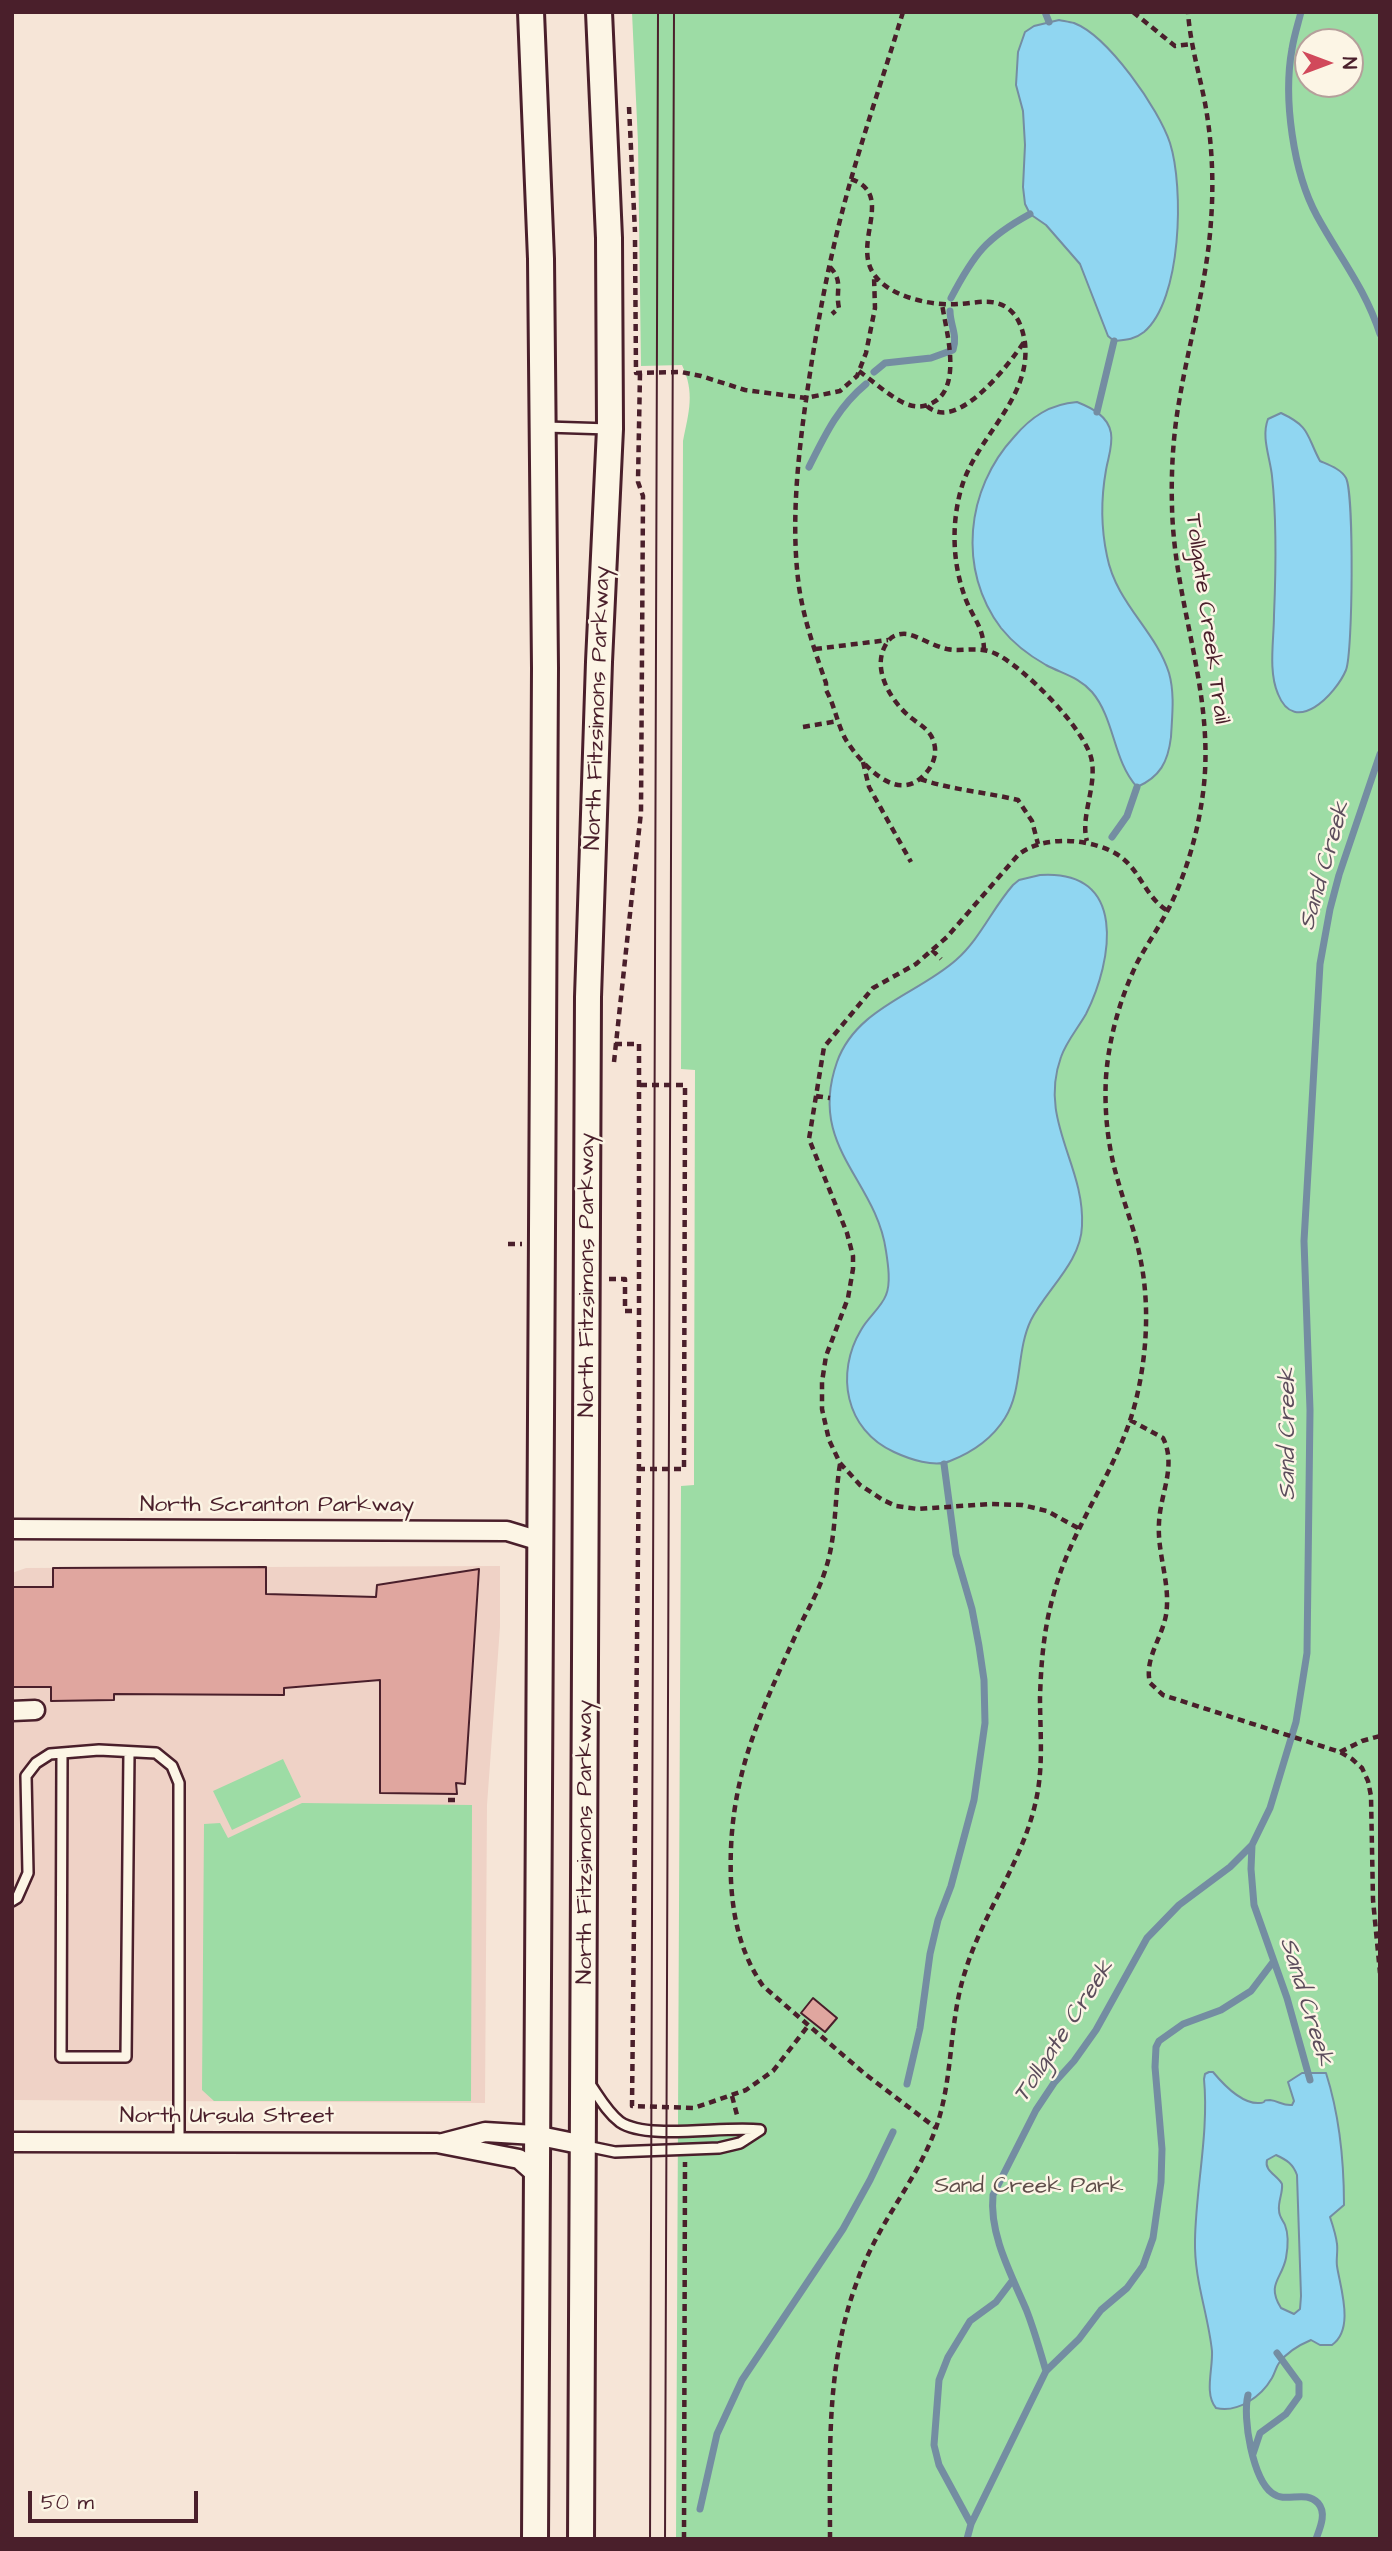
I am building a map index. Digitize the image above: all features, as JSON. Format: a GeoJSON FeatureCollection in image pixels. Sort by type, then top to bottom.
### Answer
{"type":"FeatureCollection","features":[{"type":"Feature","properties":{"kind":"main road","name":"North Fitzsimons Parkway"},"geometry":{"type":"LineString","coordinates":[[531,12],[541,259],[545,668],[534,2539]]}},
{"type":"Feature","properties":{"kind":"main road","name":"North Fitzsimons Parkway"},"geometry":{"type":"LineString","coordinates":[[582,2539],[589,997],[599,662],[610,429],[608,238],[599,12]]}},
{"type":"Feature","properties":{"kind":"street","name":"North Scranton Parkway"},"geometry":{"type":"LineString","coordinates":[[12,1529],[506,1531],[540,1541]]}},
{"type":"Feature","properties":{"kind":"street"},"geometry":{"type":"LineString","coordinates":[[12,1711],[35,1710]]}},
{"type":"Feature","properties":{"kind":"street","name":"North Ursula Street"},"geometry":{"type":"LineString","coordinates":[[442,2144],[485,2132],[535,2135],[584,2145]]}},
{"type":"Feature","properties":{"kind":"street","name":"North Ursula Street"},"geometry":{"type":"LineString","coordinates":[[12,2142],[442,2144],[519,2159],[536,2174]]}},
{"type":"Feature","properties":{"kind":"lane"},"geometry":{"type":"LineString","coordinates":[[543,427],[610,429]]}},
{"type":"Feature","properties":{"kind":"lane"},"geometry":{"type":"LineString","coordinates":[[12,1901],[17,1898],[28,1873],[26,1776],[36,1763],[50,1755],[99,1749],[156,1753],[172,1766],[179,1783],[179,2142]]}},
{"type":"Feature","properties":{"kind":"lane"},"geometry":{"type":"LineString","coordinates":[[62,1753],[61,2057],[126,2057],[129,1752]]}},
{"type":"Feature","properties":{"kind":"lane"},"geometry":{"type":"LineString","coordinates":[[584,2145],[615,2151],[712,2149],[740,2143],[760,2130],[685,2131],[630,2127],[613,2115],[585,2077]]}},
{"type":"Feature","properties":{"kind":"path"},"geometry":{"type":"LineString","coordinates":[[888,640],[881,657],[884,680],[894,700],[928,731],[935,744],[933,762],[920,779],[908,785],[896,785],[878,776],[846,740],[804,616],[796,561],[796,509],[806,398],[829,266],[851,179],[903,12]]}},
{"type":"Feature","properties":{"kind":"path"},"geometry":{"type":"LineString","coordinates":[[1133,12],[1175,46],[1192,44]]}},
{"type":"Feature","properties":{"kind":"path","name":"Tollgate Creek Trail"},"geometry":{"type":"LineString","coordinates":[[830,2539],[832,2406],[834,2368],[840,2334],[848,2305],[871,2248],[923,2158],[936,2128],[946,2086],[959,1990],[984,1926],[1013,1869],[1032,1815],[1040,1765],[1041,1674],[1047,1622],[1059,1572],[1078,1528],[1117,1454],[1130,1420],[1142,1373],[1144,1278],[1135,1235],[1116,1177],[1110,1148],[1106,1117],[1107,1066],[1123,997],[1140,957],[1167,911],[1195,838],[1201,812],[1206,759],[1204,704],[1180,588],[1172,511],[1173,456],[1178,405],[1205,276],[1212,203],[1210,134],[1188,12]]}},
{"type":"Feature","properties":{"kind":"path"},"geometry":{"type":"LineString","coordinates":[[614,1062],[641,812],[643,496],[638,482],[638,373],[681,372],[745,390],[806,398],[840,391],[853,381],[859,372],[873,324],[874,276],[866,250],[866,236],[873,205],[871,194],[866,186],[851,179]]}},
{"type":"Feature","properties":{"kind":"path"},"geometry":{"type":"LineString","coordinates":[[829,266],[837,275],[839,296],[839,308],[832,314]]}},
{"type":"Feature","properties":{"kind":"path"},"geometry":{"type":"LineString","coordinates":[[874,276],[904,295],[942,303],[999,303],[1018,319],[1024,342],[1026,368],[1021,383],[977,451],[963,483],[954,536],[958,575],[967,603],[982,629],[984,649]]}},
{"type":"Feature","properties":{"kind":"path"},"geometry":{"type":"LineString","coordinates":[[859,372],[905,404],[919,408],[939,399],[945,392],[951,366],[942,303]]}},
{"type":"Feature","properties":{"kind":"path"},"geometry":{"type":"LineString","coordinates":[[926,406],[932,411],[942,412],[976,397],[1001,374],[1024,342]]}},
{"type":"Feature","properties":{"kind":"path"},"geometry":{"type":"LineString","coordinates":[[815,649],[888,640],[906,634],[951,650],[984,649],[1021,671],[1070,721],[1086,744],[1093,772],[1086,815],[1087,841]]}},
{"type":"Feature","properties":{"kind":"path"},"geometry":{"type":"LineString","coordinates":[[803,727],[838,721]]}},
{"type":"Feature","properties":{"kind":"path"},"geometry":{"type":"LineString","coordinates":[[863,762],[869,788],[911,862]]}},
{"type":"Feature","properties":{"kind":"path"},"geometry":{"type":"LineString","coordinates":[[920,779],[944,787],[985,792],[1018,800],[1032,821],[1038,844]]}},
{"type":"Feature","properties":{"kind":"path"},"geometry":{"type":"LineString","coordinates":[[1078,1528],[1047,1511],[1005,1503],[936,1508],[902,1507],[883,1500],[860,1485],[840,1463],[833,1451],[824,1422],[821,1382],[851,1283],[852,1256],[847,1233],[809,1139],[824,1047],[873,988],[916,964],[947,937],[1027,847],[1087,841],[1121,858],[1152,900],[1167,911]]}},
{"type":"Feature","properties":{"kind":"path"},"geometry":{"type":"LineString","coordinates":[[932,950],[941,960]]}},
{"type":"Feature","properties":{"kind":"path"},"geometry":{"type":"LineString","coordinates":[[615,1044],[639,1044],[640,1085],[632,2106],[694,2108],[746,2090],[773,2071],[808,2026]]}},
{"type":"Feature","properties":{"kind":"path"},"geometry":{"type":"LineString","coordinates":[[638,1469],[684,1469],[685,1085],[640,1085]]}},
{"type":"Feature","properties":{"kind":"path"},"geometry":{"type":"LineString","coordinates":[[816,1096],[830,1098]]}},
{"type":"Feature","properties":{"kind":"path"},"geometry":{"type":"LineString","coordinates":[[607,1279],[625,1279],[625,1311],[639,1311]]}},
{"type":"Feature","properties":{"kind":"path"},"geometry":{"type":"LineString","coordinates":[[1130,1420],[1163,1438],[1169,1455],[1167,1483],[1158,1525],[1167,1608],[1148,1668],[1150,1683],[1163,1695],[1340,1752],[1362,1768],[1371,1796],[1373,1900],[1380,1973]]}},
{"type":"Feature","properties":{"kind":"path"},"geometry":{"type":"LineString","coordinates":[[840,1463],[833,1543],[825,1573],[746,1752],[732,1822],[732,1898],[743,1950],[763,1986],[904,2105],[936,2128]]}},
{"type":"Feature","properties":{"kind":"path"},"geometry":{"type":"LineString","coordinates":[[1340,1752],[1362,1741],[1380,1737]]}},
{"type":"Feature","properties":{"kind":"path"},"geometry":{"type":"LineString","coordinates":[[448,1800],[457,1800]]}},
{"type":"Feature","properties":{"kind":"path"},"geometry":{"type":"LineString","coordinates":[[684,2539],[685,2158]]}},
{"type":"Feature","properties":{"kind":"shaded area"},"geometry":{"type":"Polygon","coordinates":[[[500,1566],[500,1627],[487,1805],[485,2103],[12,2100],[12,1573],[26,1568],[500,1566]]]}},
{"type":"Feature","properties":{"kind":"green space","name":"Sand Creek Park"},"geometry":{"type":"Polygon","coordinates":[[[632,12],[1380,12],[1380,2539],[676,2539],[681,1486],[694,1485],[695,1070],[681,1069],[683,441],[690,393],[682,365],[641,366],[638,143],[632,12]]]}},
{"type":"Feature","properties":{"kind":"green space"},"geometry":{"type":"Polygon","coordinates":[[[283,1759],[301,1797],[232,1830],[213,1791],[283,1759]]]}},
{"type":"Feature","properties":{"kind":"green space"},"geometry":{"type":"Polygon","coordinates":[[[302,1803],[472,1805],[471,2101],[214,2101],[202,2090],[204,1824],[220,1823],[228,1838],[302,1803]]]}},
{"type":"Feature","properties":{"kind":"water"},"geometry":{"type":"Polygon","coordinates":[[[1059,20],[1074,23],[1102,42],[1144,94],[1170,143],[1178,214],[1173,270],[1157,316],[1144,332],[1129,339],[1114,341],[1108,336],[1080,264],[1046,225],[1030,214],[1025,204],[1023,111],[1016,85],[1018,52],[1025,32],[1034,26],[1059,20]]]}},
{"type":"Feature","properties":{"kind":"water"},"geometry":{"type":"Polygon","coordinates":[[[1077,402],[1098,413],[1109,427],[1111,443],[1103,502],[1107,556],[1119,588],[1163,658],[1171,681],[1173,697],[1168,754],[1162,768],[1137,787],[1123,765],[1100,703],[1092,692],[1076,679],[1034,658],[1001,628],[987,605],[973,556],[977,505],[998,458],[1020,430],[1034,418],[1058,406],[1077,402]]]}},
{"type":"Feature","properties":{"kind":"water"},"geometry":{"type":"Polygon","coordinates":[[[1281,413],[1303,427],[1320,461],[1344,475],[1349,490],[1351,606],[1346,670],[1325,699],[1304,712],[1294,712],[1285,706],[1275,685],[1272,665],[1275,528],[1272,476],[1265,433],[1268,419],[1281,413]]]}},
{"type":"Feature","properties":{"kind":"water"},"geometry":{"type":"Polygon","coordinates":[[[1040,875],[1068,877],[1088,887],[1100,902],[1106,922],[1107,945],[1103,969],[1086,1014],[1063,1051],[1055,1080],[1058,1122],[1081,1204],[1080,1239],[1069,1264],[1031,1320],[1023,1344],[1015,1395],[1000,1426],[981,1444],[958,1457],[937,1464],[922,1462],[900,1455],[877,1442],[855,1415],[849,1399],[848,1364],[853,1347],[864,1325],[884,1300],[888,1290],[889,1273],[880,1226],[837,1140],[831,1117],[830,1092],[837,1062],[858,1028],[873,1015],[956,960],[972,943],[1013,885],[1019,880],[1040,875]]]}},
{"type":"Feature","properties":{"kind":"water"},"geometry":{"type":"Polygon","coordinates":[[[1213,2072],[1233,2092],[1246,2100],[1259,2103],[1270,2100],[1292,2105],[1294,2101],[1288,2082],[1302,2073],[1326,2073],[1338,2122],[1343,2171],[1344,2205],[1330,2217],[1337,2241],[1337,2266],[1344,2307],[1343,2329],[1339,2338],[1332,2345],[1320,2345],[1311,2340],[1289,2352],[1262,2391],[1240,2406],[1224,2409],[1216,2408],[1210,2396],[1212,2351],[1195,2255],[1204,2139],[1205,2074],[1213,2072]],[[1276,2155],[1267,2160],[1267,2164],[1282,2184],[1279,2212],[1285,2225],[1288,2245],[1275,2293],[1281,2308],[1294,2314],[1300,2309],[1301,2296],[1297,2175],[1291,2165],[1276,2155]]]}},
{"type":"Feature","properties":{"kind":"building"},"geometry":{"type":"Polygon","coordinates":[[[266,1567],[266,1594],[376,1597],[377,1585],[479,1569],[465,1784],[456,1783],[457,1794],[380,1793],[380,1680],[284,1688],[284,1695],[114,1694],[114,1700],[51,1701],[51,1687],[12,1687],[12,1587],[53,1587],[53,1568],[266,1567]]]}},
{"type":"Feature","properties":{"kind":"building"},"geometry":{"type":"Polygon","coordinates":[[[813,1998],[837,2018],[825,2032],[801,2013],[813,1998]]]}},
{"type":"Feature","properties":{"kind":"waterway"},"geometry":{"type":"LineString","coordinates":[[1045,12],[1049,22]]}},
{"type":"Feature","properties":{"kind":"waterway","name":"Sand Creek"},"geometry":{"type":"LineString","coordinates":[[1301,12],[1292,49],[1289,90],[1296,157],[1317,216],[1360,288],[1380,334]]}},
{"type":"Feature","properties":{"kind":"waterway"},"geometry":{"type":"LineString","coordinates":[[951,298],[983,248],[1002,231],[1030,214]]}},
{"type":"Feature","properties":{"kind":"waterway"},"geometry":{"type":"LineString","coordinates":[[874,372],[885,363],[931,358],[953,350],[955,340],[950,311]]}},
{"type":"Feature","properties":{"kind":"waterway"},"geometry":{"type":"LineString","coordinates":[[1097,412],[1114,341]]}},
{"type":"Feature","properties":{"kind":"waterway"},"geometry":{"type":"LineString","coordinates":[[809,467],[840,412],[866,384]]}},
{"type":"Feature","properties":{"kind":"waterway","name":"Sand Creek"},"geometry":{"type":"LineString","coordinates":[[1310,2080],[1287,1998],[1254,1905],[1252,1845],[1270,1808],[1296,1722],[1307,1653],[1310,1410],[1304,1241],[1320,964],[1339,875],[1380,754]]}},
{"type":"Feature","properties":{"kind":"waterway"},"geometry":{"type":"LineString","coordinates":[[1112,837],[1127,816],[1137,787]]}},
{"type":"Feature","properties":{"kind":"waterway"},"geometry":{"type":"LineString","coordinates":[[907,2084],[920,2028],[930,1954],[938,1920],[951,1886],[974,1800],[985,1723],[984,1680],[979,1646],[972,1609],[956,1554],[944,1464]]}},
{"type":"Feature","properties":{"kind":"waterway","name":"Tollgate Creek"},"geometry":{"type":"LineString","coordinates":[[1046,2371],[1029,2317],[998,2239],[994,2224],[993,2195],[1036,2110],[1096,2030],[1147,1938],[1179,1905],[1230,1867],[1252,1845]]}},
{"type":"Feature","properties":{"kind":"waterway","name":"Tollgate Creek"},"geometry":{"type":"LineString","coordinates":[[967,2539],[971,2524],[1046,2371],[1079,2339],[1101,2310],[1127,2288],[1143,2266],[1153,2238],[1161,2182],[1162,2149],[1155,2067],[1159,2041],[1183,2024],[1221,2010],[1251,1991],[1273,1962]]}},
{"type":"Feature","properties":{"kind":"waterway"},"geometry":{"type":"LineString","coordinates":[[700,2509],[717,2434],[742,2380],[843,2229],[893,2132]]}},
{"type":"Feature","properties":{"kind":"waterway","name":"Tollgate Creek"},"geometry":{"type":"LineString","coordinates":[[971,2524],[939,2465],[934,2445],[939,2380],[948,2357],[970,2321],[996,2302],[1012,2281]]}},
{"type":"Feature","properties":{"kind":"waterway","name":"Sand Creek"},"geometry":{"type":"LineString","coordinates":[[1253,2454],[1260,2433],[1286,2414],[1299,2396],[1299,2383],[1277,2353]]}},
{"type":"Feature","properties":{"kind":"waterway","name":"Sand Creek"},"geometry":{"type":"LineString","coordinates":[[1248,2395],[1248,2432],[1259,2475],[1265,2486],[1277,2496],[1307,2497],[1318,2503],[1322,2516],[1316,2539]]}},
{"type":"Feature","properties":{"kind":"tram line"},"geometry":{"type":"LineString","coordinates":[[650,2539],[658,12]]}},
{"type":"Feature","properties":{"kind":"tram line"},"geometry":{"type":"LineString","coordinates":[[665,2539],[674,12]]}}]}
